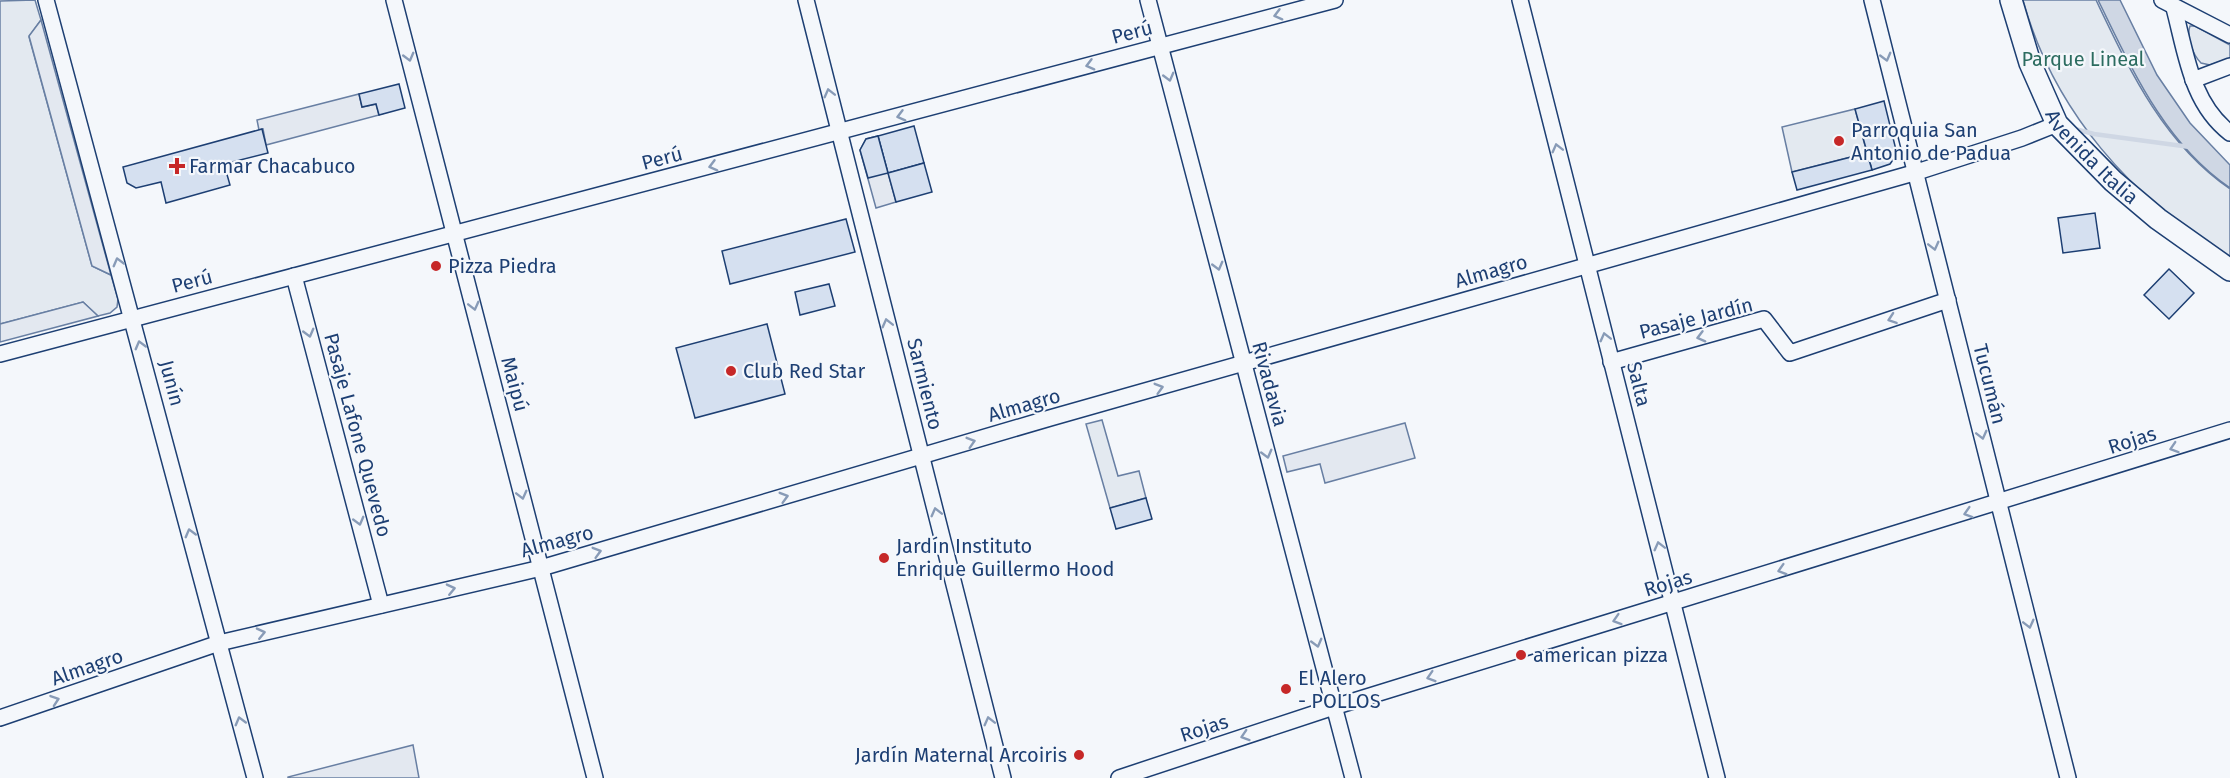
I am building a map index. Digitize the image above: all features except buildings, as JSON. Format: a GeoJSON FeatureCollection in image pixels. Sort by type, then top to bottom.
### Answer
{"type":"FeatureCollection","features":[{"type":"Feature","properties":{"kind":"main road","name":"Avenida Italia"},"geometry":{"type":"LineString","coordinates":[[2011,0],[2030,63],[2057,124],[2122,189],[2206,256],[2230,270]]}},
{"type":"Feature","properties":{"kind":"street","name":"Junín"},"geometry":{"type":"LineString","coordinates":[[46,0],[255,778]]}},
{"type":"Feature","properties":{"kind":"street","name":"Maipú"},"geometry":{"type":"LineString","coordinates":[[394,0],[595,778]]}},
{"type":"Feature","properties":{"kind":"street","name":"Sarmiento"},"geometry":{"type":"LineString","coordinates":[[806,0],[1004,778]]}},
{"type":"Feature","properties":{"kind":"street","name":"Rivadavia"},"geometry":{"type":"LineString","coordinates":[[1148,0],[1353,778]]}},
{"type":"Feature","properties":{"kind":"street","name":"Perú"},"geometry":{"type":"LineString","coordinates":[[0,354],[1335,0]]}},
{"type":"Feature","properties":{"kind":"street","name":"Salta"},"geometry":{"type":"LineString","coordinates":[[1520,0],[1718,778]]}},
{"type":"Feature","properties":{"kind":"street","name":"Tucumán"},"geometry":{"type":"LineString","coordinates":[[1872,0],[2068,778]]}},
{"type":"Feature","properties":{"kind":"street"},"geometry":{"type":"LineString","coordinates":[[2168,4],[2230,35]]}},
{"type":"Feature","properties":{"kind":"street"},"geometry":{"type":"LineString","coordinates":[[2168,4],[2200,101],[2215,121],[2230,133]]}},
{"type":"Feature","properties":{"kind":"street"},"geometry":{"type":"LineString","coordinates":[[2193,80],[2230,66]]}},
{"type":"Feature","properties":{"kind":"street","name":"Almagro"},"geometry":{"type":"LineString","coordinates":[[0,718],[219,643],[541,568],[1587,265],[1917,172],[2022,138],[2057,124]]}},
{"type":"Feature","properties":{"kind":"street","name":"Pasaje Lafone Quevedo"},"geometry":{"type":"LineString","coordinates":[[294,276],[381,605]]}},
{"type":"Feature","properties":{"kind":"street","name":"Pasaje Jardín"},"geometry":{"type":"LineString","coordinates":[[1611,362],[1764,319],[1790,354],[1948,300]]}},
{"type":"Feature","properties":{"kind":"street","name":"Rojas"},"geometry":{"type":"LineString","coordinates":[[1119,778],[1334,707],[1999,504],[2230,430]]}},
{"type":"Feature","properties":{"kind":"green space"},"geometry":{"type":"Polygon","coordinates":[[[35,0],[41,20],[29,37],[92,266],[111,275],[118,299],[117,307],[110,313],[98,316],[83,302],[0,324],[0,1],[35,0]]]}},
{"type":"Feature","properties":{"kind":"green space","name":"Parque Lineal"},"geometry":{"type":"Polygon","coordinates":[[[2023,0],[2096,0],[2136,79],[2167,128],[2206,171],[2230,189],[2230,257],[2194,234],[2161,208],[2129,180],[2101,148],[2076,115],[2054,79],[2036,40],[2023,0]]]}},
{"type":"Feature","properties":{"kind":"green space"},"geometry":{"type":"Polygon","coordinates":[[[2190,26],[2195,26],[2230,45],[2230,58],[2210,65],[2201,63],[2191,46],[2190,26]]]}},
{"type":"Feature","properties":{"kind":"green space"},"geometry":{"type":"Polygon","coordinates":[[[1855,109],[1867,153],[1792,172],[1782,127],[1855,109]]]}},
{"type":"Feature","properties":{"kind":"green space"},"geometry":{"type":"Polygon","coordinates":[[[1102,420],[1118,476],[1139,471],[1146,498],[1110,508],[1086,424],[1102,420]]]}},
{"type":"Feature","properties":{"kind":"shaded area"},"geometry":{"type":"Polygon","coordinates":[[[2098,0],[2120,0],[2157,75],[2190,123],[2230,165],[2230,188],[2207,170],[2168,127],[2137,78],[2098,0]]]}},
{"type":"Feature","properties":{"kind":"shaded area"},"geometry":{"type":"Polygon","coordinates":[[[41,20],[111,275],[92,266],[29,36],[41,20]]]}},
{"type":"Feature","properties":{"kind":"shaded area"},"geometry":{"type":"Polygon","coordinates":[[[359,94],[362,107],[376,104],[379,115],[266,145],[263,129],[259,130],[257,120],[359,94]]]}},
{"type":"Feature","properties":{"kind":"shaded area"},"geometry":{"type":"Polygon","coordinates":[[[878,136],[896,202],[876,208],[860,150],[866,139],[878,136]]]}},
{"type":"Feature","properties":{"kind":"shaded area"},"geometry":{"type":"Polygon","coordinates":[[[83,302],[98,316],[0,342],[0,324],[83,302]]]}},
{"type":"Feature","properties":{"kind":"shaded area"},"geometry":{"type":"Polygon","coordinates":[[[1405,423],[1415,458],[1325,483],[1320,464],[1287,472],[1283,456],[1405,423]]]}},
{"type":"Feature","properties":{"kind":"shaded area"},"geometry":{"type":"Polygon","coordinates":[[[413,745],[419,778],[288,778],[288,777],[413,745]]]}},
{"type":"Feature","properties":{"kind":"waterway"},"geometry":{"type":"LineString","coordinates":[[2071,128],[2094,134],[2190,147]]}},
{"type":"Feature","properties":{"kind":"place","name":"Parroquia San Antonio de Padua"},"geometry":{"type":"Point","coordinates":[1839,141]}},
{"type":"Feature","properties":{"kind":"place","name":"Farmar Chacabuco"},"geometry":{"type":"Point","coordinates":[177,166]}},
{"type":"Feature","properties":{"kind":"place","name":"Pizza Piedra"},"geometry":{"type":"Point","coordinates":[436,266]}},
{"type":"Feature","properties":{"kind":"place","name":"Club Red Star"},"geometry":{"type":"Point","coordinates":[731,371]}},
{"type":"Feature","properties":{"kind":"place","name":"Jardín Instituto Enrique Guillermo Hood"},"geometry":{"type":"Point","coordinates":[884,558]}},
{"type":"Feature","properties":{"kind":"place","name":"american pizza"},"geometry":{"type":"Point","coordinates":[1521,655]}},
{"type":"Feature","properties":{"kind":"place","name":"El Alero - POLLOS"},"geometry":{"type":"Point","coordinates":[1286,689]}},
{"type":"Feature","properties":{"kind":"place","name":"Jardín Maternal Arcoiris"},"geometry":{"type":"Point","coordinates":[1079,755]}}]}
